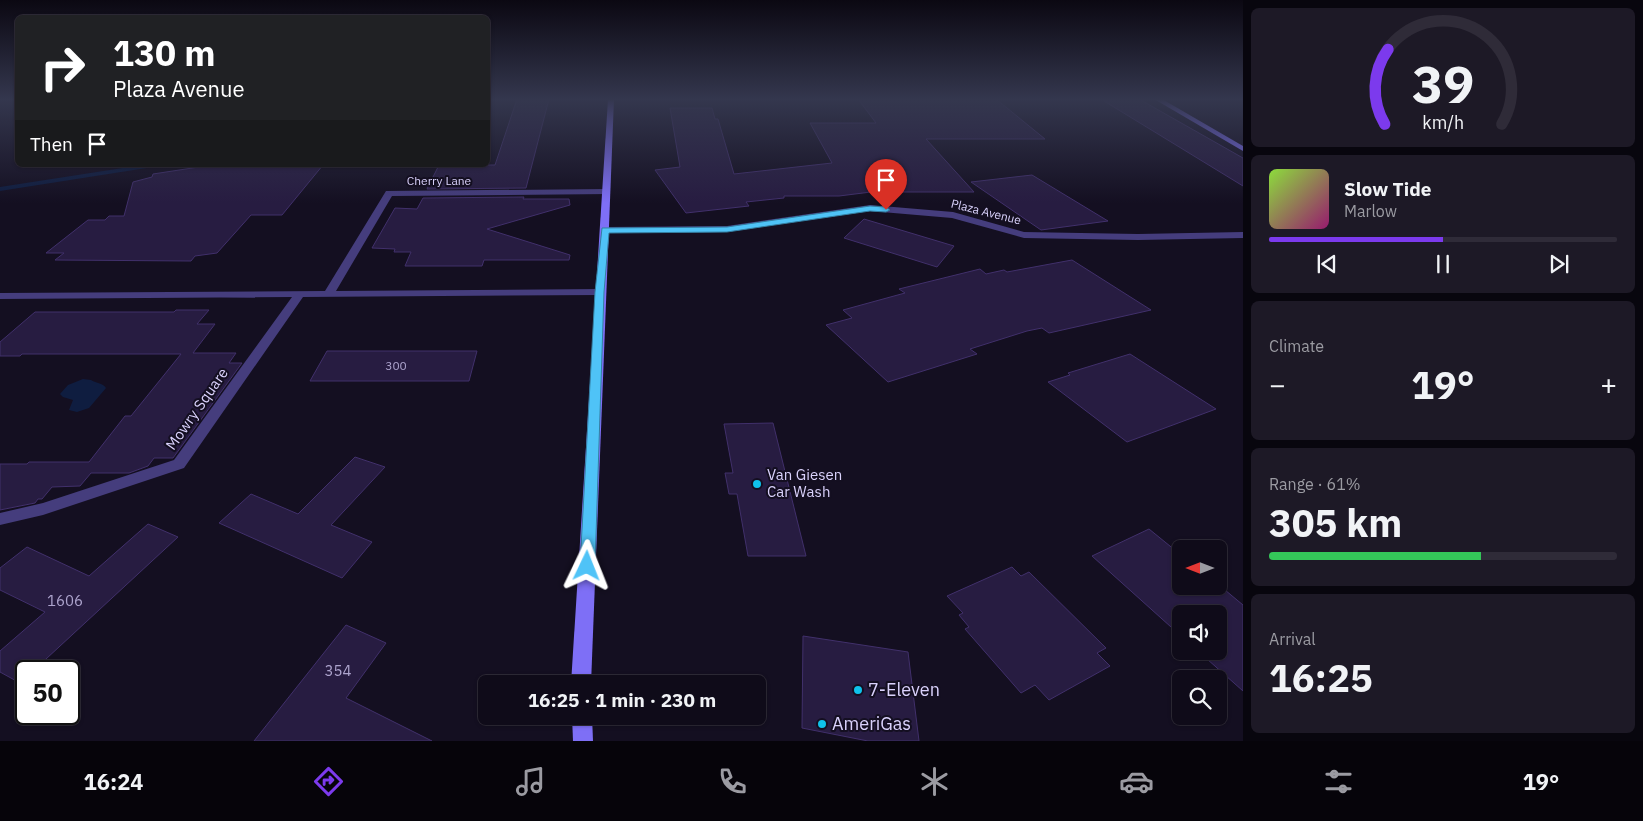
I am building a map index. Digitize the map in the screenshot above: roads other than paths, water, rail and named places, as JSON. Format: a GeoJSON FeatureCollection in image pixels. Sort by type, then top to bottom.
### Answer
{"type":"FeatureCollection","features":[{"type":"Feature","properties":{"kind":"main road"},"geometry":{"type":"LineString","coordinates":[[581,675],[609,134]]}},
{"type":"Feature","properties":{"kind":"main road"},"geometry":{"type":"LineString","coordinates":[[1216,134],[1243,149]]}},
{"type":"Feature","properties":{"kind":"main road"},"geometry":{"type":"LineString","coordinates":[[582,725],[583,741]]}},
{"type":"Feature","properties":{"kind":"street","name":"Cherry Lane"},"geometry":{"type":"LineString","coordinates":[[329,293],[389,194],[606,192]]}},
{"type":"Feature","properties":{"kind":"street","name":"Plaza Avenue"},"geometry":{"type":"LineString","coordinates":[[605,230],[727,229],[870,208],[952,215],[1024,235],[1138,237],[1243,235]]}},
{"type":"Feature","properties":{"kind":"street"},"geometry":{"type":"LineString","coordinates":[[0,296],[600,292]]}},
{"type":"Feature","properties":{"kind":"street","name":"Mowry Square"},"geometry":{"type":"LineString","coordinates":[[0,519],[43,509],[179,464],[299,295]]}},
{"type":"Feature","properties":{"kind":"water"},"geometry":{"type":"Polygon","coordinates":[[[83,379],[91,380],[106,388],[89,408],[77,412],[69,410],[73,400],[60,394],[68,385],[83,379]]]}},
{"type":"Feature","properties":{"kind":"waterway"},"geometry":{"type":"LineString","coordinates":[[0,189],[140,167]]}},
{"type":"Feature","properties":{"kind":"place","name":"Van Giesen Car Wash"},"geometry":{"type":"Point","coordinates":[757,484]}},
{"type":"Feature","properties":{"kind":"place","name":"7-Eleven"},"geometry":{"type":"Point","coordinates":[858,690]}},
{"type":"Feature","properties":{"kind":"place","name":"AmeriGas"},"geometry":{"type":"Point","coordinates":[822,724]}}]}
